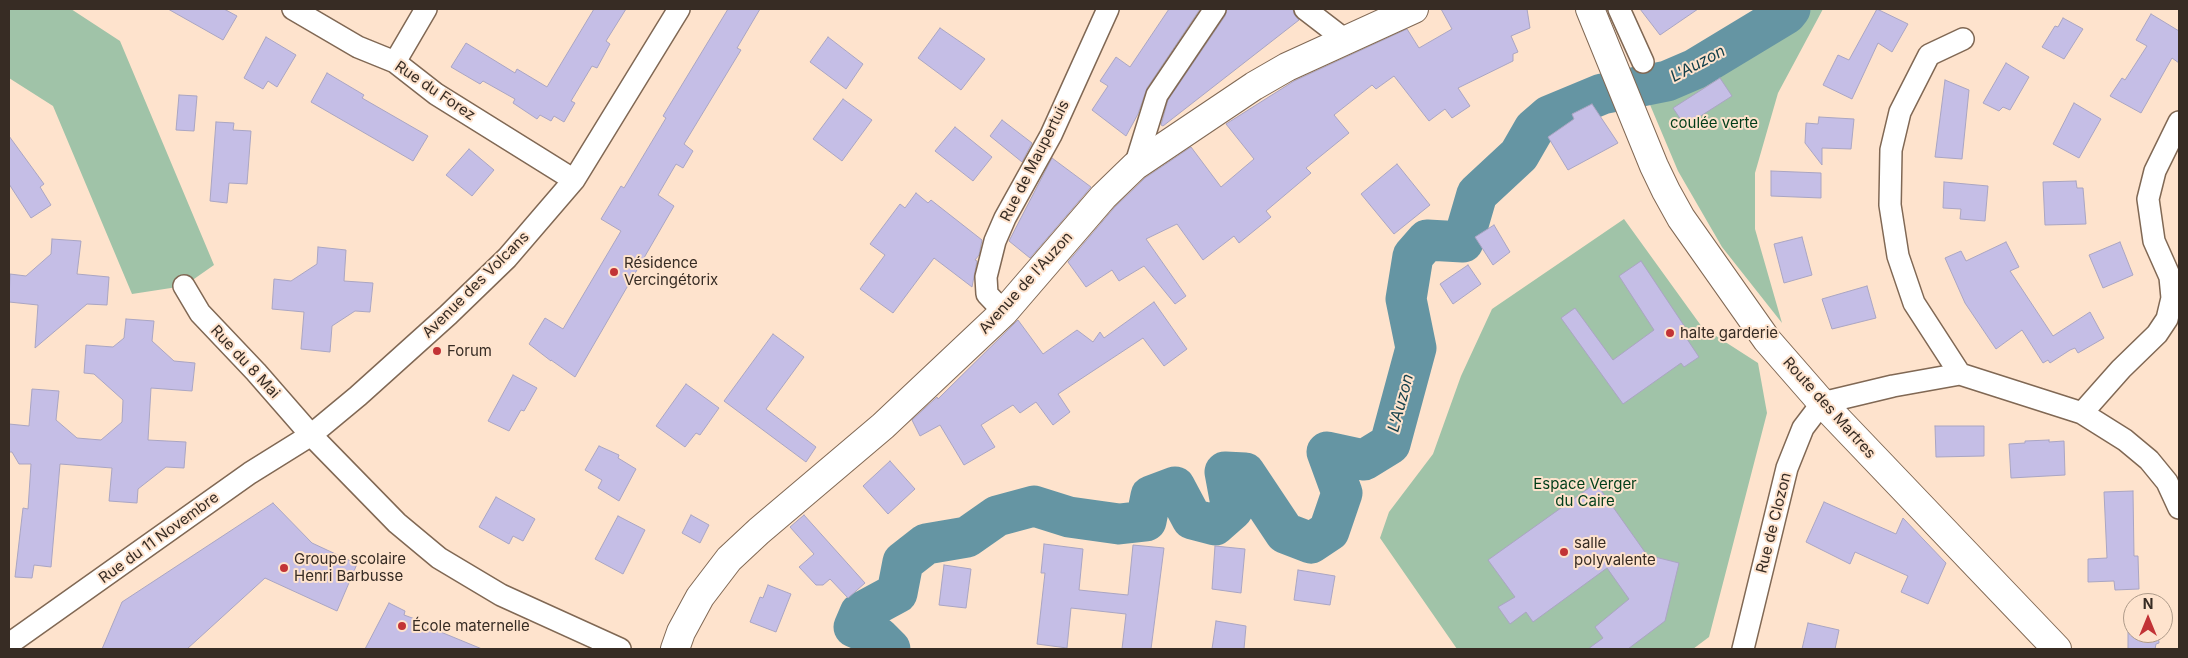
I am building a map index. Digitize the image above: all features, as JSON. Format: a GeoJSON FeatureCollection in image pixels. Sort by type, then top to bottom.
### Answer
{"type":"FeatureCollection","features":[{"type":"Feature","properties":{"kind":"main road","name":"Route des Martres"},"geometry":{"type":"LineString","coordinates":[[1590,9],[1654,166],[1681,218],[1768,340],[1822,403],[2057,649]]}},
{"type":"Feature","properties":{"kind":"main road","name":"Avenue de l'Auzon"},"geometry":{"type":"LineString","coordinates":[[675,649],[681,632],[700,597],[730,559],[759,531],[883,426],[1004,312],[1103,197],[1135,166],[1254,86],[1287,67],[1400,11]]}},
{"type":"Feature","properties":{"kind":"street","name":"Rue du Forez"},"geometry":{"type":"LineString","coordinates":[[293,9],[358,46],[395,62],[436,94],[574,180]]}},
{"type":"Feature","properties":{"kind":"street"},"geometry":{"type":"LineString","coordinates":[[395,62],[426,9]]}},
{"type":"Feature","properties":{"kind":"street","name":"Avenue des Volcans"},"geometry":{"type":"LineString","coordinates":[[311,435],[441,322],[500,265],[574,180],[679,9]]}},
{"type":"Feature","properties":{"kind":"street","name":"Rue de Maupertuis"},"geometry":{"type":"LineString","coordinates":[[1004,312],[987,294],[986,277],[995,240],[1005,218],[1051,135],[1108,9]]}},
{"type":"Feature","properties":{"kind":"street"},"geometry":{"type":"LineString","coordinates":[[1135,166],[1157,95],[1215,9]]}},
{"type":"Feature","properties":{"kind":"street"},"geometry":{"type":"LineString","coordinates":[[1305,9],[1344,39]]}},
{"type":"Feature","properties":{"kind":"street"},"geometry":{"type":"LineString","coordinates":[[1619,9],[1643,62]]}},
{"type":"Feature","properties":{"kind":"street"},"geometry":{"type":"LineString","coordinates":[[1960,374],[1914,303],[1898,256],[1890,205],[1891,150],[1900,112],[1929,55],[1963,39]]}},
{"type":"Feature","properties":{"kind":"street"},"geometry":{"type":"LineString","coordinates":[[2082,413],[2121,369],[2157,334],[2167,319],[2172,298],[2170,277],[2154,240],[2148,199],[2155,171],[2173,148],[2179,122]]}},
{"type":"Feature","properties":{"kind":"street","name":"Rue du 8 Mai"},"geometry":{"type":"LineString","coordinates":[[184,286],[200,313],[256,372],[311,435],[397,523],[439,558],[501,595],[620,649]]}},
{"type":"Feature","properties":{"kind":"street"},"geometry":{"type":"LineString","coordinates":[[1822,403],[1893,386],[1960,374],[2082,413],[2125,440],[2149,460],[2167,482],[2179,508]]}},
{"type":"Feature","properties":{"kind":"street","name":"Rue de Clozon"},"geometry":{"type":"LineString","coordinates":[[1743,649],[1787,468],[1803,428],[1822,403]]}},
{"type":"Feature","properties":{"kind":"street","name":"Rue du 11 Novembre"},"geometry":{"type":"LineString","coordinates":[[9,644],[250,473],[311,435]]}},
{"type":"Feature","properties":{"kind":"green space"},"geometry":{"type":"Polygon","coordinates":[[[9,9],[71,9],[120,41],[214,265],[184,286],[132,294],[53,106],[9,78],[9,9]]]}},
{"type":"Feature","properties":{"kind":"green space","name":"coulée verte"},"geometry":{"type":"Polygon","coordinates":[[[1790,9],[1823,9],[1778,93],[1755,173],[1755,229],[1782,323],[1722,247],[1678,171],[1648,100],[1768,35],[1790,9]]]}},
{"type":"Feature","properties":{"kind":"green space","name":"Espace Verger du Caire"},"geometry":{"type":"Polygon","coordinates":[[[1624,219],[1702,327],[1758,363],[1767,413],[1709,637],[1693,649],[1457,649],[1380,538],[1389,512],[1433,454],[1461,376],[1492,309],[1624,219]]]}},
{"type":"Feature","properties":{"kind":"building"},"geometry":{"type":"Polygon","coordinates":[[[168,9],[224,9],[237,16],[223,40],[168,9]]]}},
{"type":"Feature","properties":{"kind":"building"},"geometry":{"type":"Polygon","coordinates":[[[594,9],[626,9],[606,41],[610,44],[597,68],[592,66],[571,101],[575,103],[564,122],[554,116],[551,121],[540,115],[537,119],[513,103],[515,99],[483,81],[480,84],[451,67],[466,43],[515,73],[517,69],[547,87],[594,9]]]}},
{"type":"Feature","properties":{"kind":"building"},"geometry":{"type":"Polygon","coordinates":[[[728,9],[760,9],[737,48],[741,50],[684,144],[693,151],[683,168],[676,164],[658,195],[674,206],[575,377],[529,344],[545,318],[563,329],[621,231],[601,219],[621,186],[624,188],[666,118],[663,116],[728,9]]]}},
{"type":"Feature","properties":{"kind":"building"},"geometry":{"type":"Polygon","coordinates":[[[1169,9],[1200,9],[1147,88],[1138,114],[1126,136],[1092,110],[1108,86],[1100,81],[1116,57],[1130,67],[1169,9]]]}},
{"type":"Feature","properties":{"kind":"building"},"geometry":{"type":"Polygon","coordinates":[[[1227,9],[1293,9],[1294,14],[1299,20],[1163,126],[1161,125],[1168,100],[1225,16],[1227,9]]]}},
{"type":"Feature","properties":{"kind":"building"},"geometry":{"type":"Polygon","coordinates":[[[1441,9],[1527,9],[1530,28],[1511,36],[1518,52],[1513,54],[1513,61],[1458,88],[1470,106],[1452,118],[1445,109],[1429,121],[1394,76],[1376,89],[1372,85],[1334,115],[1349,133],[1306,168],[1311,173],[1266,211],[1271,217],[1239,243],[1234,236],[1203,260],[1177,224],[1146,239],[1186,296],[1175,304],[1144,266],[1119,281],[1112,270],[1086,287],[1068,262],[1114,208],[1145,178],[1191,147],[1221,187],[1254,159],[1226,124],[1294,81],[1407,29],[1419,48],[1452,29],[1441,9]]]}},
{"type":"Feature","properties":{"kind":"building"},"geometry":{"type":"Polygon","coordinates":[[[1640,9],[1698,9],[1660,35],[1640,9]]]}},
{"type":"Feature","properties":{"kind":"building"},"geometry":{"type":"Polygon","coordinates":[[[1877,9],[1908,24],[1892,52],[1878,43],[1852,99],[1823,85],[1838,55],[1849,60],[1877,9]]]}},
{"type":"Feature","properties":{"kind":"building"},"geometry":{"type":"Polygon","coordinates":[[[2151,14],[2179,31],[2179,63],[2172,58],[2141,113],[2110,96],[2122,78],[2125,80],[2147,46],[2136,40],[2151,14]]]}},
{"type":"Feature","properties":{"kind":"building"},"geometry":{"type":"Polygon","coordinates":[[[2063,18],[2083,29],[2064,59],[2042,47],[2055,26],[2058,27],[2063,18]]]}},
{"type":"Feature","properties":{"kind":"building"},"geometry":{"type":"Polygon","coordinates":[[[940,28],[985,59],[961,90],[918,58],[940,28]]]}},
{"type":"Feature","properties":{"kind":"building"},"geometry":{"type":"Polygon","coordinates":[[[266,37],[296,55],[277,87],[268,81],[263,89],[244,78],[266,37]]]}},
{"type":"Feature","properties":{"kind":"building"},"geometry":{"type":"Polygon","coordinates":[[[828,37],[863,64],[846,89],[810,62],[828,37]]]}},
{"type":"Feature","properties":{"kind":"building"},"geometry":{"type":"Polygon","coordinates":[[[2006,63],[2029,77],[2010,110],[2003,107],[1999,111],[1983,103],[2006,63]]]}},
{"type":"Feature","properties":{"kind":"building"},"geometry":{"type":"Polygon","coordinates":[[[327,73],[364,95],[362,98],[428,136],[413,161],[311,102],[327,73]]]}},
{"type":"Feature","properties":{"kind":"building"},"geometry":{"type":"Polygon","coordinates":[[[1720,78],[1732,96],[1685,126],[1673,108],[1720,78]]]}},
{"type":"Feature","properties":{"kind":"building"},"geometry":{"type":"Polygon","coordinates":[[[1945,80],[1969,90],[1962,159],[1935,157],[1945,80]]]}},
{"type":"Feature","properties":{"kind":"building"},"geometry":{"type":"Polygon","coordinates":[[[179,95],[197,96],[194,131],[176,130],[179,95]]]}},
{"type":"Feature","properties":{"kind":"building"},"geometry":{"type":"Polygon","coordinates":[[[843,99],[872,120],[842,161],[813,139],[843,99]]]}},
{"type":"Feature","properties":{"kind":"building"},"geometry":{"type":"Polygon","coordinates":[[[2074,103],[2101,119],[2079,158],[2053,144],[2074,103]]]}},
{"type":"Feature","properties":{"kind":"building"},"geometry":{"type":"Polygon","coordinates":[[[1592,104],[1618,143],[1568,170],[1548,137],[1574,119],[1572,114],[1592,104]]]}},
{"type":"Feature","properties":{"kind":"building"},"geometry":{"type":"Polygon","coordinates":[[[1819,117],[1854,119],[1851,149],[1822,148],[1822,165],[1805,143],[1806,123],[1818,124],[1819,117]]]}},
{"type":"Feature","properties":{"kind":"building"},"geometry":{"type":"Polygon","coordinates":[[[1002,120],[1032,143],[1022,162],[990,136],[1002,120]]]}},
{"type":"Feature","properties":{"kind":"building"},"geometry":{"type":"Polygon","coordinates":[[[216,122],[234,123],[233,130],[251,131],[247,184],[229,183],[227,203],[210,201],[216,122]]]}},
{"type":"Feature","properties":{"kind":"building"},"geometry":{"type":"Polygon","coordinates":[[[955,127],[992,157],[973,181],[935,151],[955,127]]]}},
{"type":"Feature","properties":{"kind":"building"},"geometry":{"type":"Polygon","coordinates":[[[9,136],[44,184],[40,187],[51,205],[31,218],[9,184],[9,136]]]}},
{"type":"Feature","properties":{"kind":"building"},"geometry":{"type":"Polygon","coordinates":[[[469,149],[494,170],[472,196],[446,175],[469,149]]]}},
{"type":"Feature","properties":{"kind":"building"},"geometry":{"type":"Polygon","coordinates":[[[1052,158],[1091,187],[1030,258],[1009,241],[1052,158]]]}},
{"type":"Feature","properties":{"kind":"building"},"geometry":{"type":"Polygon","coordinates":[[[1397,164],[1430,205],[1394,234],[1361,194],[1397,164]]]}},
{"type":"Feature","properties":{"kind":"building"},"geometry":{"type":"Polygon","coordinates":[[[1771,171],[1821,173],[1821,198],[1771,196],[1771,171]]]}},
{"type":"Feature","properties":{"kind":"building"},"geometry":{"type":"Polygon","coordinates":[[[2076,181],[2077,188],[2083,188],[2086,224],[2045,225],[2043,182],[2076,181]]]}},
{"type":"Feature","properties":{"kind":"building"},"geometry":{"type":"Polygon","coordinates":[[[1944,182],[1988,186],[1985,221],[1960,219],[1961,209],[1943,208],[1944,182]]]}},
{"type":"Feature","properties":{"kind":"building"},"geometry":{"type":"Polygon","coordinates":[[[916,193],[928,203],[931,200],[982,240],[979,255],[975,260],[977,261],[972,287],[934,258],[893,313],[860,289],[885,255],[870,244],[900,204],[905,208],[916,193]]]}},
{"type":"Feature","properties":{"kind":"building"},"geometry":{"type":"Polygon","coordinates":[[[1494,225],[1510,252],[1493,265],[1475,237],[1494,225]]]}},
{"type":"Feature","properties":{"kind":"building"},"geometry":{"type":"Polygon","coordinates":[[[1802,237],[1812,275],[1784,283],[1774,244],[1802,237]]]}},
{"type":"Feature","properties":{"kind":"building"},"geometry":{"type":"Polygon","coordinates":[[[52,239],[81,241],[77,274],[109,277],[107,305],[87,304],[35,348],[38,305],[9,302],[10,274],[26,276],[51,254],[52,239]]]}},
{"type":"Feature","properties":{"kind":"building"},"geometry":{"type":"Polygon","coordinates":[[[2006,242],[2019,267],[2010,271],[2053,336],[2090,312],[2104,338],[2078,353],[2075,348],[2070,350],[2050,363],[2048,360],[2043,363],[2022,330],[1996,349],[1965,303],[1945,258],[1961,251],[1966,261],[2006,242]]]}},
{"type":"Feature","properties":{"kind":"building"},"geometry":{"type":"Polygon","coordinates":[[[2120,242],[2133,275],[2103,288],[2089,255],[2120,242]]]}},
{"type":"Feature","properties":{"kind":"building"},"geometry":{"type":"Polygon","coordinates":[[[318,247],[346,250],[344,281],[373,283],[370,312],[355,311],[332,326],[330,352],[301,349],[304,312],[272,309],[274,279],[291,281],[317,264],[318,247]]]}},
{"type":"Feature","properties":{"kind":"building","name":"halte garderie"},"geometry":{"type":"Polygon","coordinates":[[[1641,261],[1691,336],[1687,339],[1699,357],[1684,367],[1681,363],[1623,404],[1561,318],[1575,308],[1613,360],[1654,330],[1619,276],[1641,261]]]}},
{"type":"Feature","properties":{"kind":"building"},"geometry":{"type":"Polygon","coordinates":[[[1468,265],[1481,284],[1453,304],[1440,284],[1468,265]]]}},
{"type":"Feature","properties":{"kind":"building"},"geometry":{"type":"Polygon","coordinates":[[[1867,286],[1876,318],[1832,329],[1822,299],[1867,286]]]}},
{"type":"Feature","properties":{"kind":"building"},"geometry":{"type":"Polygon","coordinates":[[[1154,302],[1187,349],[1164,366],[1143,338],[1058,394],[1070,412],[1053,425],[1036,402],[1020,413],[1013,405],[981,425],[995,447],[964,465],[940,425],[920,436],[912,420],[937,397],[938,399],[1018,320],[1043,354],[1077,330],[1093,342],[1100,332],[1104,338],[1154,302]]]}},
{"type":"Feature","properties":{"kind":"building"},"geometry":{"type":"Polygon","coordinates":[[[126,319],[154,321],[152,341],[174,361],[195,363],[192,391],[151,388],[148,440],[186,442],[184,468],[166,467],[138,489],[137,503],[109,501],[112,468],[60,464],[51,567],[34,565],[32,578],[15,577],[23,508],[28,509],[31,464],[19,464],[12,452],[9,452],[9,424],[29,426],[32,389],[59,391],[56,420],[77,438],[101,440],[122,422],[123,400],[94,374],[84,373],[86,345],[113,347],[124,338],[126,319]]]}},
{"type":"Feature","properties":{"kind":"building"},"geometry":{"type":"Polygon","coordinates":[[[773,334],[804,357],[766,409],[816,447],[806,462],[724,401],[773,334]]]}},
{"type":"Feature","properties":{"kind":"building"},"geometry":{"type":"Polygon","coordinates":[[[513,375],[537,388],[524,411],[521,410],[509,431],[488,421],[513,375]]]}},
{"type":"Feature","properties":{"kind":"building"},"geometry":{"type":"Polygon","coordinates":[[[686,384],[719,408],[700,435],[696,433],[685,447],[656,426],[686,384]]]}},
{"type":"Feature","properties":{"kind":"building"},"geometry":{"type":"Polygon","coordinates":[[[1935,426],[1984,426],[1984,456],[1936,457],[1935,426]]]}},
{"type":"Feature","properties":{"kind":"building"},"geometry":{"type":"Polygon","coordinates":[[[2049,440],[2049,442],[2064,441],[2065,475],[2011,478],[2009,444],[2049,440]]]}},
{"type":"Feature","properties":{"kind":"building"},"geometry":{"type":"Polygon","coordinates":[[[599,446],[619,455],[618,458],[636,469],[619,501],[598,488],[602,480],[585,470],[599,446]]]}},
{"type":"Feature","properties":{"kind":"building"},"geometry":{"type":"Polygon","coordinates":[[[890,461],[915,489],[888,514],[863,486],[890,461]]]}},
{"type":"Feature","properties":{"kind":"building","name":"salle polyvalente"},"geometry":{"type":"Polygon","coordinates":[[[1596,483],[1647,555],[1679,563],[1665,621],[1628,649],[1588,649],[1603,638],[1595,627],[1629,599],[1607,568],[1533,622],[1526,612],[1510,624],[1498,607],[1515,597],[1488,560],[1596,483]]]}},
{"type":"Feature","properties":{"kind":"building"},"geometry":{"type":"Polygon","coordinates":[[[2133,491],[2134,556],[2138,556],[2139,589],[2115,590],[2114,581],[2088,582],[2088,559],[2107,558],[2104,492],[2133,491]]]}},
{"type":"Feature","properties":{"kind":"building"},"geometry":{"type":"Polygon","coordinates":[[[496,497],[535,519],[523,541],[513,536],[509,544],[479,527],[496,497]]]}},
{"type":"Feature","properties":{"kind":"building"},"geometry":{"type":"Polygon","coordinates":[[[1824,502],[1896,534],[1903,518],[1946,563],[1928,604],[1901,592],[1908,576],[1855,552],[1850,564],[1806,542],[1824,502]]]}},
{"type":"Feature","properties":{"kind":"building"},"geometry":{"type":"Polygon","coordinates":[[[273,503],[312,543],[357,564],[337,611],[265,578],[187,649],[102,649],[122,602],[273,503]]]}},
{"type":"Feature","properties":{"kind":"building"},"geometry":{"type":"Polygon","coordinates":[[[691,515],[709,525],[700,543],[682,533],[691,515]]]}},
{"type":"Feature","properties":{"kind":"building"},"geometry":{"type":"Polygon","coordinates":[[[804,515],[865,583],[848,598],[830,579],[823,585],[816,585],[799,567],[814,554],[790,527],[804,515]]]}},
{"type":"Feature","properties":{"kind":"building"},"geometry":{"type":"Polygon","coordinates":[[[618,516],[645,530],[623,574],[595,559],[618,516]]]}},
{"type":"Feature","properties":{"kind":"building"},"geometry":{"type":"Polygon","coordinates":[[[1044,544],[1083,549],[1079,590],[1128,595],[1133,545],[1164,548],[1151,649],[1122,649],[1126,614],[1071,608],[1067,648],[1037,644],[1045,573],[1041,573],[1044,544]]]}},
{"type":"Feature","properties":{"kind":"building"},"geometry":{"type":"Polygon","coordinates":[[[1215,546],[1245,549],[1241,593],[1212,589],[1215,546]]]}},
{"type":"Feature","properties":{"kind":"building"},"geometry":{"type":"Polygon","coordinates":[[[944,565],[971,569],[966,608],[939,605],[944,565]]]}},
{"type":"Feature","properties":{"kind":"building"},"geometry":{"type":"Polygon","coordinates":[[[1298,570],[1335,576],[1330,605],[1294,600],[1298,570]]]}},
{"type":"Feature","properties":{"kind":"building"},"geometry":{"type":"Polygon","coordinates":[[[768,585],[791,594],[776,632],[750,622],[760,597],[763,598],[768,585]]]}},
{"type":"Feature","properties":{"kind":"building","name":"École maternelle"},"geometry":{"type":"Polygon","coordinates":[[[389,603],[405,611],[404,615],[415,619],[414,621],[482,649],[365,649],[389,603]]]}},
{"type":"Feature","properties":{"kind":"building"},"geometry":{"type":"Polygon","coordinates":[[[1216,621],[1246,626],[1244,649],[1212,649],[1216,621]]]}},
{"type":"Feature","properties":{"kind":"building"},"geometry":{"type":"Polygon","coordinates":[[[1808,623],[1839,630],[1835,649],[1802,649],[1808,623]]]}},
{"type":"Feature","properties":{"kind":"building"},"geometry":{"type":"Polygon","coordinates":[[[2128,643],[2159,643],[2156,644],[2155,649],[2128,649],[2128,643]]]}},
{"type":"Feature","properties":{"kind":"waterway","name":"L'Auzon"},"geometry":{"type":"LineString","coordinates":[[890,649],[879,638],[854,627],[860,613],[897,593],[903,562],[926,544],[967,537],[997,516],[1034,506],[1069,517],[1119,524],[1146,521],[1151,496],[1175,487],[1192,519],[1215,525],[1232,510],[1225,472],[1245,473],[1285,533],[1311,543],[1329,531],[1342,493],[1327,452],[1364,460],[1390,444],[1416,348],[1406,299],[1413,256],[1427,240],[1463,242],[1477,194],[1519,155],[1534,129],[1549,116],[1602,94],[1667,81],[1695,69],[1786,14],[1790,9]]}},
{"type":"Feature","properties":{"kind":"place","name":"Résidence Vercingétorix"},"geometry":{"type":"Point","coordinates":[614,272]}},
{"type":"Feature","properties":{"kind":"place","name":"halte garderie"},"geometry":{"type":"Point","coordinates":[1670,333]}},
{"type":"Feature","properties":{"kind":"place","name":"Forum"},"geometry":{"type":"Point","coordinates":[437,351]}},
{"type":"Feature","properties":{"kind":"place","name":"salle polyvalente"},"geometry":{"type":"Point","coordinates":[1564,552]}},
{"type":"Feature","properties":{"kind":"place","name":"Groupe scolaire Henri Barbusse"},"geometry":{"type":"Point","coordinates":[284,568]}},
{"type":"Feature","properties":{"kind":"place","name":"École maternelle"},"geometry":{"type":"Point","coordinates":[402,626]}}]}
